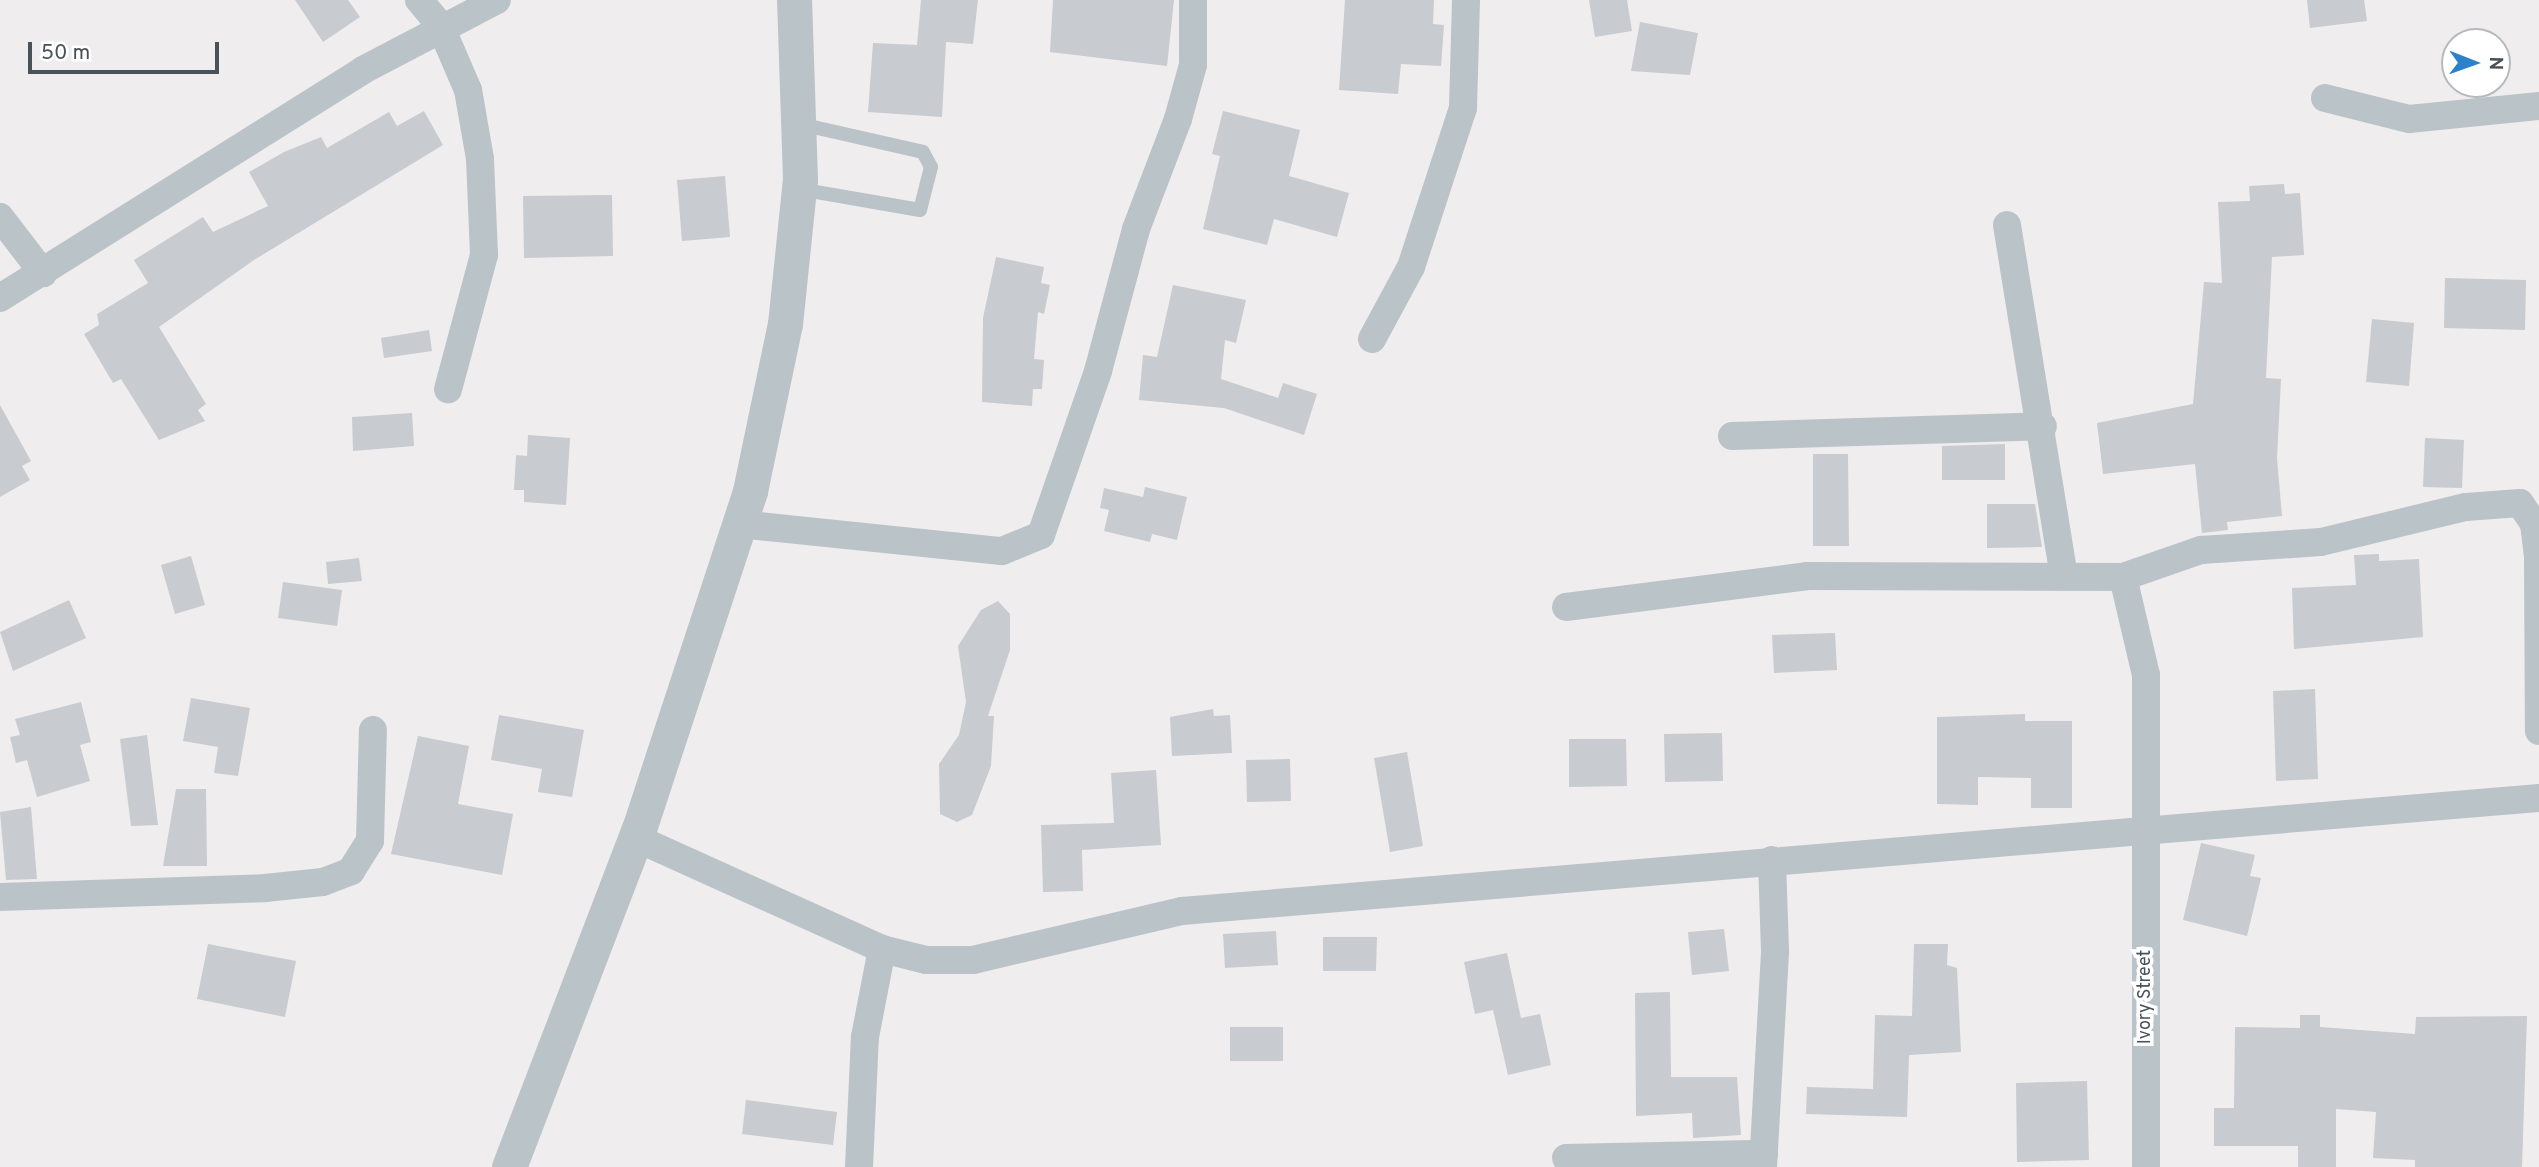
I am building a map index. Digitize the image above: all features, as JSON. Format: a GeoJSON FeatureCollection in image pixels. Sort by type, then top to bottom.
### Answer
{"type":"FeatureCollection","features":[{"type":"Feature","properties":{"kind":"street"},"geometry":{"type":"LineString","coordinates":[[419,0],[440,25],[468,90],[484,255],[448,389]]}},
{"type":"Feature","properties":{"kind":"street"},"geometry":{"type":"LineString","coordinates":[[0,298],[440,25],[497,0]]}},
{"type":"Feature","properties":{"kind":"street"},"geometry":{"type":"LineString","coordinates":[[509,1167],[636,838],[739,524],[785,324],[799,189],[794,0]]}},
{"type":"Feature","properties":{"kind":"street"},"geometry":{"type":"LineString","coordinates":[[739,524],[1002,551],[1041,535],[1098,371],[1136,229],[1178,119],[1193,65],[1193,0]]}},
{"type":"Feature","properties":{"kind":"street"},"geometry":{"type":"LineString","coordinates":[[1372,339],[1411,267],[1463,108],[1466,0]]}},
{"type":"Feature","properties":{"kind":"street"},"geometry":{"type":"LineString","coordinates":[[2325,98],[2409,119],[2539,106]]}},
{"type":"Feature","properties":{"kind":"street"},"geometry":{"type":"LineString","coordinates":[[0,217],[43,273]]}},
{"type":"Feature","properties":{"kind":"street"},"geometry":{"type":"LineString","coordinates":[[2007,225],[2043,426],[2064,576]]}},
{"type":"Feature","properties":{"kind":"street"},"geometry":{"type":"LineString","coordinates":[[1732,436],[2043,426]]}},
{"type":"Feature","properties":{"kind":"street"},"geometry":{"type":"LineString","coordinates":[[1566,607],[1808,576],[2123,577],[2201,550],[2321,542],[2466,508],[2520,503],[2534,524],[2539,557],[2539,731]]}},
{"type":"Feature","properties":{"kind":"street","name":"Ivory Street"},"geometry":{"type":"LineString","coordinates":[[2123,577],[2146,675],[2146,1167]]}},
{"type":"Feature","properties":{"kind":"street"},"geometry":{"type":"LineString","coordinates":[[1,892],[251,889],[323,882],[352,871],[370,841],[373,730]]}},
{"type":"Feature","properties":{"kind":"street"},"geometry":{"type":"LineString","coordinates":[[636,838],[882,948],[926,960],[973,960],[1182,911],[2146,827],[2539,797]]}},
{"type":"Feature","properties":{"kind":"street"},"geometry":{"type":"LineString","coordinates":[[1566,1158],[1764,1161],[1775,951],[1772,860]]}},
{"type":"Feature","properties":{"kind":"street"},"geometry":{"type":"LineString","coordinates":[[859,1167],[865,1037],[882,948]]}},
{"type":"Feature","properties":{"kind":"lane"},"geometry":{"type":"LineString","coordinates":[[798,124],[923,152],[931,167],[920,210],[799,189]]}},
{"type":"Feature","properties":{"kind":"building"},"geometry":{"type":"Polygon","coordinates":[[[295,0],[348,0],[360,17],[323,42],[295,0]]]}},
{"type":"Feature","properties":{"kind":"building"},"geometry":{"type":"Polygon","coordinates":[[[921,0],[978,0],[973,44],[946,42],[942,117],[868,112],[873,43],[917,45],[921,0]]]}},
{"type":"Feature","properties":{"kind":"building"},"geometry":{"type":"Polygon","coordinates":[[[1053,0],[1174,0],[1167,66],[1050,52],[1053,0]]]}},
{"type":"Feature","properties":{"kind":"building"},"geometry":{"type":"Polygon","coordinates":[[[1345,0],[1434,0],[1433,24],[1444,25],[1441,66],[1401,64],[1398,94],[1339,90],[1345,0]]]}},
{"type":"Feature","properties":{"kind":"building"},"geometry":{"type":"Polygon","coordinates":[[[1589,0],[1627,0],[1632,31],[1595,37],[1589,0]]]}},
{"type":"Feature","properties":{"kind":"building"},"geometry":{"type":"Polygon","coordinates":[[[2307,0],[2364,0],[2367,21],[2310,28],[2307,0]]]}},
{"type":"Feature","properties":{"kind":"building"},"geometry":{"type":"Polygon","coordinates":[[[1640,22],[1698,33],[1690,75],[1631,71],[1640,22]]]}},
{"type":"Feature","properties":{"kind":"building"},"geometry":{"type":"Polygon","coordinates":[[[424,111],[443,145],[254,260],[159,327],[206,404],[198,410],[205,421],[159,440],[121,379],[113,383],[84,334],[99,325],[97,314],[148,283],[134,260],[203,217],[213,232],[268,206],[249,172],[284,152],[321,137],[327,148],[389,112],[397,126],[424,111]]]}},
{"type":"Feature","properties":{"kind":"building"},"geometry":{"type":"Polygon","coordinates":[[[1223,111],[1300,130],[1289,176],[1349,193],[1337,237],[1274,219],[1267,245],[1203,229],[1220,156],[1212,154],[1223,111]]]}},
{"type":"Feature","properties":{"kind":"building"},"geometry":{"type":"Polygon","coordinates":[[[725,176],[730,237],[682,241],[677,180],[725,176]]]}},
{"type":"Feature","properties":{"kind":"building"},"geometry":{"type":"Polygon","coordinates":[[[2284,184],[2285,194],[2300,193],[2304,255],[2272,257],[2266,378],[2281,379],[2277,458],[2282,516],[2227,522],[2228,530],[2202,533],[2195,464],[2103,474],[2097,423],[2193,404],[2204,282],[2222,283],[2218,202],[2250,201],[2249,186],[2284,184]]]}},
{"type":"Feature","properties":{"kind":"building"},"geometry":{"type":"Polygon","coordinates":[[[612,195],[613,256],[524,258],[523,196],[612,195]]]}},
{"type":"Feature","properties":{"kind":"building"},"geometry":{"type":"Polygon","coordinates":[[[996,257],[1044,267],[1041,283],[1050,285],[1044,314],[1038,312],[1034,359],[1044,360],[1042,389],[1033,389],[1032,406],[982,402],[983,318],[996,257]]]}},
{"type":"Feature","properties":{"kind":"building"},"geometry":{"type":"Polygon","coordinates":[[[2445,278],[2526,280],[2525,330],[2444,328],[2445,278]]]}},
{"type":"Feature","properties":{"kind":"building"},"geometry":{"type":"Polygon","coordinates":[[[1173,285],[1246,300],[1236,343],[1225,340],[1221,379],[1278,398],[1283,383],[1317,394],[1304,435],[1224,408],[1139,400],[1143,355],[1157,357],[1173,285]]]}},
{"type":"Feature","properties":{"kind":"building"},"geometry":{"type":"Polygon","coordinates":[[[2372,319],[2414,323],[2409,386],[2366,382],[2372,319]]]}},
{"type":"Feature","properties":{"kind":"building"},"geometry":{"type":"Polygon","coordinates":[[[429,330],[432,351],[384,358],[381,338],[429,330]]]}},
{"type":"Feature","properties":{"kind":"building"},"geometry":{"type":"Polygon","coordinates":[[[0,405],[31,461],[22,466],[30,480],[0,497],[0,405]]]}},
{"type":"Feature","properties":{"kind":"building"},"geometry":{"type":"Polygon","coordinates":[[[412,413],[414,446],[353,451],[352,417],[412,413]]]}},
{"type":"Feature","properties":{"kind":"building"},"geometry":{"type":"Polygon","coordinates":[[[528,435],[570,438],[566,505],[524,502],[524,490],[514,490],[516,455],[527,456],[528,435]]]}},
{"type":"Feature","properties":{"kind":"building"},"geometry":{"type":"Polygon","coordinates":[[[2425,438],[2464,440],[2462,488],[2423,487],[2425,438]]]}},
{"type":"Feature","properties":{"kind":"building"},"geometry":{"type":"Polygon","coordinates":[[[2005,444],[2005,480],[1942,480],[1942,446],[2005,444]]]}},
{"type":"Feature","properties":{"kind":"building"},"geometry":{"type":"Polygon","coordinates":[[[1813,454],[1848,454],[1849,546],[1813,546],[1813,454]]]}},
{"type":"Feature","properties":{"kind":"building"},"geometry":{"type":"Polygon","coordinates":[[[1145,487],[1187,497],[1177,540],[1152,534],[1150,542],[1104,531],[1109,510],[1100,508],[1104,488],[1143,497],[1145,487]]]}},
{"type":"Feature","properties":{"kind":"building"},"geometry":{"type":"Polygon","coordinates":[[[1987,504],[2035,504],[2042,547],[1987,548],[1987,504]]]}},
{"type":"Feature","properties":{"kind":"building"},"geometry":{"type":"Polygon","coordinates":[[[2379,554],[2379,561],[2419,559],[2423,637],[2294,649],[2292,588],[2356,585],[2354,555],[2379,554]]]}},
{"type":"Feature","properties":{"kind":"building"},"geometry":{"type":"Polygon","coordinates":[[[191,556],[205,605],[175,614],[161,565],[191,556]]]}},
{"type":"Feature","properties":{"kind":"building"},"geometry":{"type":"Polygon","coordinates":[[[359,558],[362,581],[328,584],[326,562],[359,558]]]}},
{"type":"Feature","properties":{"kind":"building"},"geometry":{"type":"Polygon","coordinates":[[[283,582],[342,590],[337,626],[278,618],[283,582]]]}},
{"type":"Feature","properties":{"kind":"building"},"geometry":{"type":"Polygon","coordinates":[[[69,600],[86,638],[13,671],[0,632],[69,600]]]}},
{"type":"Feature","properties":{"kind":"building"},"geometry":{"type":"Polygon","coordinates":[[[998,601],[1010,614],[1010,650],[988,716],[994,716],[991,766],[972,815],[957,822],[940,814],[939,764],[959,735],[966,702],[958,646],[981,610],[998,601]]]}},
{"type":"Feature","properties":{"kind":"building"},"geometry":{"type":"Polygon","coordinates":[[[1835,633],[1837,670],[1774,673],[1772,635],[1835,633]]]}},
{"type":"Feature","properties":{"kind":"building"},"geometry":{"type":"Polygon","coordinates":[[[2315,689],[2318,779],[2276,781],[2273,691],[2315,689]]]}},
{"type":"Feature","properties":{"kind":"building"},"geometry":{"type":"Polygon","coordinates":[[[191,698],[250,708],[238,776],[214,773],[218,747],[183,741],[191,698]]]}},
{"type":"Feature","properties":{"kind":"building"},"geometry":{"type":"Polygon","coordinates":[[[81,702],[91,742],[80,745],[90,781],[37,797],[27,760],[16,763],[10,737],[20,735],[15,719],[81,702]]]}},
{"type":"Feature","properties":{"kind":"building"},"geometry":{"type":"Polygon","coordinates":[[[1213,709],[1214,716],[1230,715],[1232,753],[1172,756],[1170,717],[1213,709]]]}},
{"type":"Feature","properties":{"kind":"building"},"geometry":{"type":"Polygon","coordinates":[[[2025,714],[2025,721],[2072,721],[2072,808],[2031,808],[2031,778],[1978,777],[1978,805],[1937,804],[1937,717],[2025,714]]]}},
{"type":"Feature","properties":{"kind":"building"},"geometry":{"type":"Polygon","coordinates":[[[499,715],[584,730],[572,797],[538,792],[542,769],[491,760],[499,715]]]}},
{"type":"Feature","properties":{"kind":"building"},"geometry":{"type":"Polygon","coordinates":[[[1722,733],[1723,781],[1665,782],[1664,734],[1722,733]]]}},
{"type":"Feature","properties":{"kind":"building"},"geometry":{"type":"Polygon","coordinates":[[[147,735],[158,825],[131,826],[120,739],[147,735]]]}},
{"type":"Feature","properties":{"kind":"building"},"geometry":{"type":"Polygon","coordinates":[[[418,736],[469,746],[458,804],[513,814],[502,875],[391,854],[418,736]]]}},
{"type":"Feature","properties":{"kind":"building"},"geometry":{"type":"Polygon","coordinates":[[[1569,739],[1626,739],[1627,786],[1569,787],[1569,739]]]}},
{"type":"Feature","properties":{"kind":"building"},"geometry":{"type":"Polygon","coordinates":[[[1407,752],[1423,846],[1390,852],[1374,758],[1407,752]]]}},
{"type":"Feature","properties":{"kind":"building"},"geometry":{"type":"Polygon","coordinates":[[[1290,759],[1291,801],[1247,802],[1246,760],[1290,759]]]}},
{"type":"Feature","properties":{"kind":"building"},"geometry":{"type":"Polygon","coordinates":[[[1156,770],[1161,845],[1082,850],[1083,891],[1043,892],[1041,825],[1114,823],[1111,773],[1156,770]]]}},
{"type":"Feature","properties":{"kind":"building"},"geometry":{"type":"Polygon","coordinates":[[[176,789],[206,789],[207,866],[163,866],[176,789]]]}},
{"type":"Feature","properties":{"kind":"building"},"geometry":{"type":"Polygon","coordinates":[[[31,807],[37,879],[6,880],[0,812],[31,807]]]}},
{"type":"Feature","properties":{"kind":"building"},"geometry":{"type":"Polygon","coordinates":[[[2201,843],[2255,855],[2250,876],[2261,878],[2247,936],[2183,920],[2201,843]]]}},
{"type":"Feature","properties":{"kind":"building"},"geometry":{"type":"Polygon","coordinates":[[[1724,929],[1729,971],[1692,975],[1688,932],[1724,929]]]}},
{"type":"Feature","properties":{"kind":"building"},"geometry":{"type":"Polygon","coordinates":[[[1276,931],[1278,965],[1225,968],[1223,934],[1276,931]]]}},
{"type":"Feature","properties":{"kind":"building"},"geometry":{"type":"Polygon","coordinates":[[[1323,937],[1377,937],[1376,971],[1323,971],[1323,937]]]}},
{"type":"Feature","properties":{"kind":"building"},"geometry":{"type":"Polygon","coordinates":[[[208,944],[296,961],[285,1017],[197,999],[208,944]]]}},
{"type":"Feature","properties":{"kind":"building"},"geometry":{"type":"Polygon","coordinates":[[[1914,944],[1948,944],[1947,965],[1957,968],[1961,1052],[1909,1055],[1907,1117],[1806,1114],[1807,1087],[1873,1089],[1875,1015],[1912,1016],[1914,944]]]}},
{"type":"Feature","properties":{"kind":"building"},"geometry":{"type":"Polygon","coordinates":[[[1507,953],[1521,1018],[1540,1014],[1551,1065],[1508,1075],[1493,1010],[1475,1014],[1464,962],[1507,953]]]}},
{"type":"Feature","properties":{"kind":"building"},"geometry":{"type":"Polygon","coordinates":[[[1670,992],[1671,1077],[1737,1077],[1741,1135],[1693,1138],[1692,1113],[1636,1116],[1635,993],[1670,992]]]}},
{"type":"Feature","properties":{"kind":"building"},"geometry":{"type":"Polygon","coordinates":[[[2300,1015],[2320,1015],[2320,1027],[2415,1034],[2416,1017],[2527,1016],[2522,1167],[2415,1167],[2415,1160],[2373,1158],[2376,1112],[2336,1109],[2336,1167],[2298,1167],[2298,1146],[2214,1146],[2214,1108],[2234,1108],[2235,1027],[2300,1028],[2300,1015]]]}},
{"type":"Feature","properties":{"kind":"building"},"geometry":{"type":"Polygon","coordinates":[[[1230,1027],[1283,1027],[1283,1061],[1230,1061],[1230,1027]]]}},
{"type":"Feature","properties":{"kind":"building"},"geometry":{"type":"Polygon","coordinates":[[[2087,1081],[2089,1160],[2017,1162],[2016,1083],[2087,1081]]]}},
{"type":"Feature","properties":{"kind":"building"},"geometry":{"type":"Polygon","coordinates":[[[746,1100],[837,1112],[833,1145],[742,1134],[746,1100]]]}}]}
